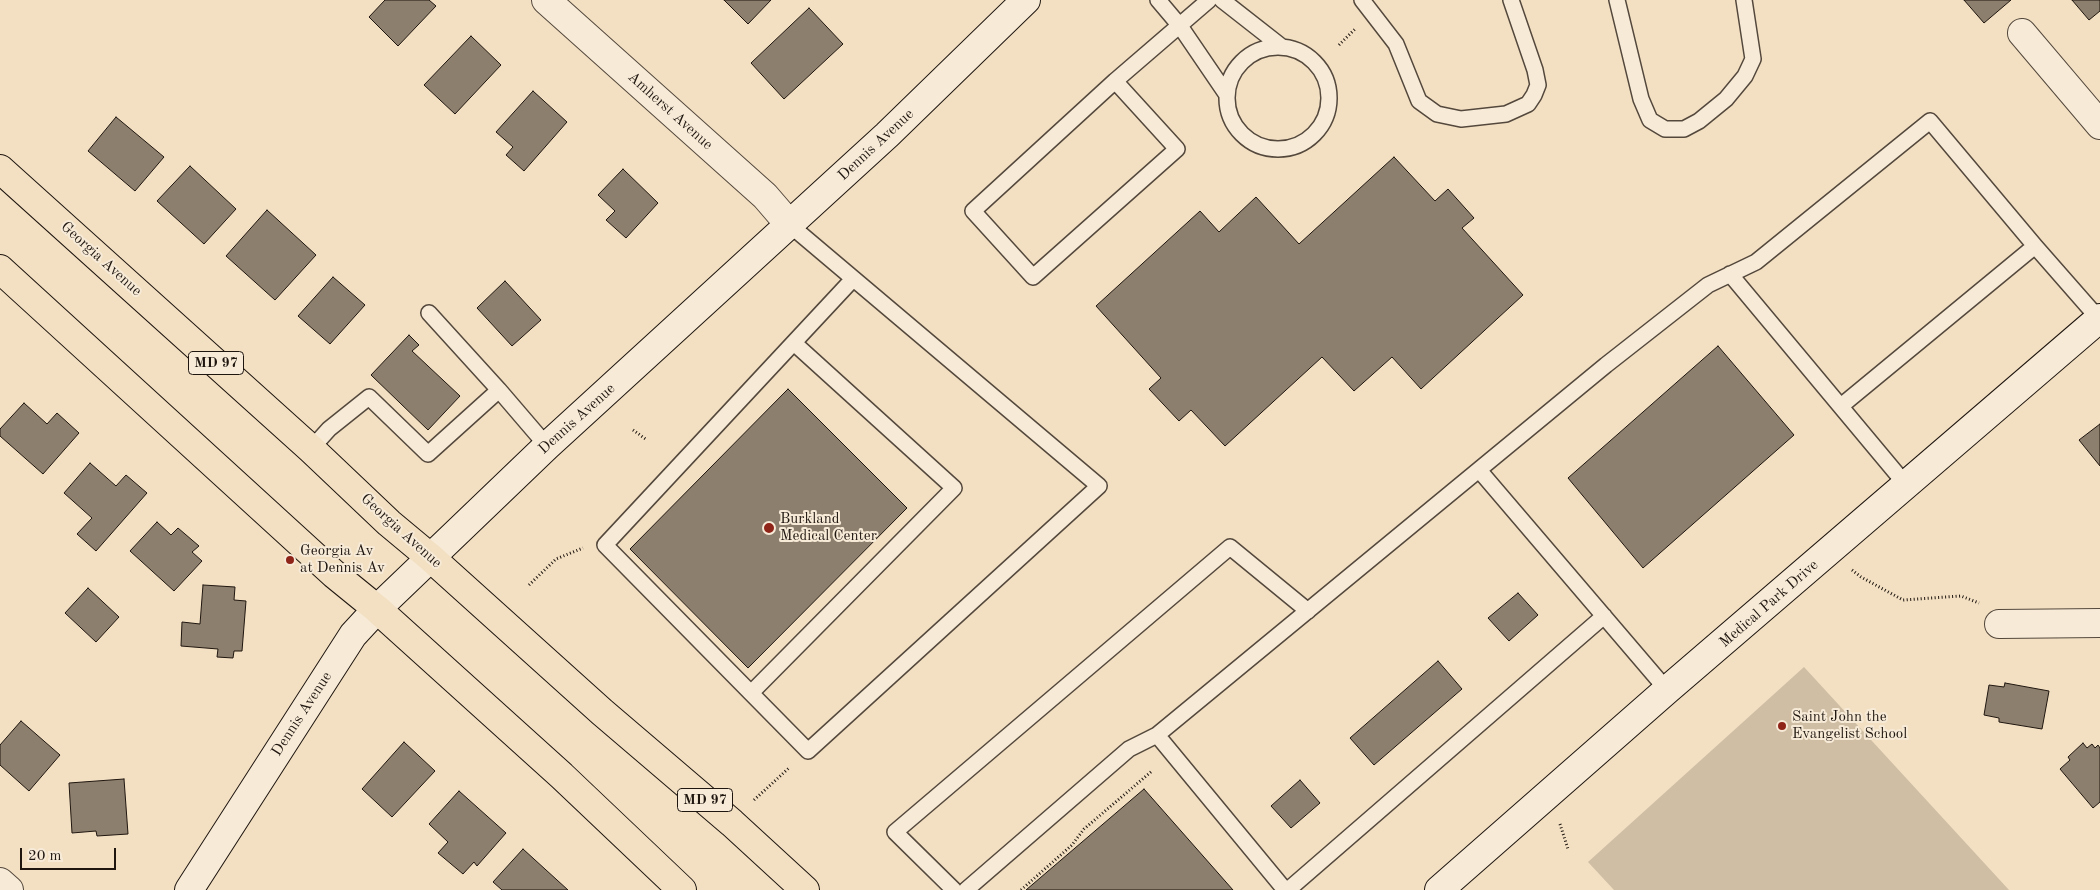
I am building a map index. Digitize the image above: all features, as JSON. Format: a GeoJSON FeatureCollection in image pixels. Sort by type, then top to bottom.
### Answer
{"type":"FeatureCollection","features":[{"type":"Feature","properties":{"kind":"main road","name":"Georgia Avenue"},"geometry":{"type":"LineString","coordinates":[[0,169],[311,448],[389,523],[431,558],[602,712],[732,823],[805,890]]}},
{"type":"Feature","properties":{"kind":"main road"},"geometry":{"type":"LineString","coordinates":[[0,269],[334,574],[377,610],[562,776],[682,890]]}},
{"type":"Feature","properties":{"kind":"street","name":"Amherst Avenue"},"geometry":{"type":"LineString","coordinates":[[546,0],[765,196],[790,225]]}},
{"type":"Feature","properties":{"kind":"street","name":"Dennis Avenue"},"geometry":{"type":"LineString","coordinates":[[189,890],[353,636],[377,610],[470,518],[887,135],[1026,0]]}},
{"type":"Feature","properties":{"kind":"street"},"geometry":{"type":"LineString","coordinates":[[2022,33],[2100,125]]}},
{"type":"Feature","properties":{"kind":"street","name":"Medical Park Drive"},"geometry":{"type":"LineString","coordinates":[[1439,890],[1667,690],[1907,486],[2100,318]]}},
{"type":"Feature","properties":{"kind":"street"},"geometry":{"type":"LineString","coordinates":[[2008,624],[2100,623]]}},
{"type":"Feature","properties":{"kind":"street"},"geometry":{"type":"LineString","coordinates":[[0,882],[8,890]]}},
{"type":"Feature","properties":{"kind":"lane"},"geometry":{"type":"LineString","coordinates":[[1158,0],[1180,26],[1227,95]]}},
{"type":"Feature","properties":{"kind":"lane"},"geometry":{"type":"LineString","coordinates":[[1116,81],[1177,149],[1033,277],[973,211],[1116,81],[1209,0]]}},
{"type":"Feature","properties":{"kind":"lane"},"geometry":{"type":"LineString","coordinates":[[1222,0],[1282,47]]}},
{"type":"Feature","properties":{"kind":"lane"},"geometry":{"type":"LineString","coordinates":[[1362,0],[1396,44],[1419,101],[1436,114],[1461,119],[1506,114],[1528,104],[1534,96],[1538,84],[1535,70],[1511,0]]}},
{"type":"Feature","properties":{"kind":"lane"},"geometry":{"type":"LineString","coordinates":[[1617,0],[1641,99],[1650,120],[1665,129],[1684,129],[1699,121],[1726,99],[1745,76],[1753,59],[1744,0]]}},
{"type":"Feature","properties":{"kind":"lane"},"geometry":{"type":"LineString","coordinates":[[1282,47],[1298,51],[1312,59],[1322,71],[1328,86],[1330,102],[1326,118],[1318,131],[1306,142],[1290,148],[1274,150],[1259,146],[1245,138],[1234,126],[1228,111],[1227,95],[1230,80],[1239,65],[1251,55],[1266,48],[1282,47]]}},
{"type":"Feature","properties":{"kind":"lane"},"geometry":{"type":"LineString","coordinates":[[966,890],[1129,749],[1157,735],[1606,364],[1708,285],[1756,262],[1930,121],[2035,246],[2100,318]]}},
{"type":"Feature","properties":{"kind":"lane"},"geometry":{"type":"LineString","coordinates":[[790,225],[1099,486],[808,751],[605,545],[853,279]]}},
{"type":"Feature","properties":{"kind":"lane"},"geometry":{"type":"LineString","coordinates":[[1841,406],[2035,246]]}},
{"type":"Feature","properties":{"kind":"lane"},"geometry":{"type":"LineString","coordinates":[[1730,274],[1907,486]]}},
{"type":"Feature","properties":{"kind":"lane"},"geometry":{"type":"LineString","coordinates":[[429,313],[548,446]]}},
{"type":"Feature","properties":{"kind":"lane"},"geometry":{"type":"LineString","coordinates":[[751,693],[954,488],[794,343]]}},
{"type":"Feature","properties":{"kind":"lane"},"geometry":{"type":"LineString","coordinates":[[311,448],[329,429],[369,397],[428,454],[498,390]]}},
{"type":"Feature","properties":{"kind":"lane"},"geometry":{"type":"LineString","coordinates":[[1479,470],[1667,690]]}},
{"type":"Feature","properties":{"kind":"lane"},"geometry":{"type":"LineString","coordinates":[[954,890],[895,832],[1230,547],[1308,610]]}},
{"type":"Feature","properties":{"kind":"lane"},"geometry":{"type":"LineString","coordinates":[[1157,735],[1287,890],[1604,616]]}},
{"type":"Feature","properties":{"kind":"path"},"geometry":{"type":"LineString","coordinates":[[634,430],[647,440]]}},
{"type":"Feature","properties":{"kind":"path"},"geometry":{"type":"LineString","coordinates":[[529,585],[556,559],[584,547],[605,545]]}},
{"type":"Feature","properties":{"kind":"path"},"geometry":{"type":"LineString","coordinates":[[1849,568],[1861,577],[1903,600],[1961,596],[2011,614],[2008,624]]}},
{"type":"Feature","properties":{"kind":"path"},"geometry":{"type":"LineString","coordinates":[[754,800],[808,751]]}},
{"type":"Feature","properties":{"kind":"path"},"geometry":{"type":"LineString","coordinates":[[1021,890],[1072,846],[1084,829],[1152,771]]}},
{"type":"Feature","properties":{"kind":"path"},"geometry":{"type":"LineString","coordinates":[[1559,818],[1568,849]]}},
{"type":"Feature","properties":{"kind":"shaded area","name":"Saint John the Evangelist School"},"geometry":{"type":"Polygon","coordinates":[[[1804,667],[2009,890],[1614,890],[1588,862],[1804,667]]]}},
{"type":"Feature","properties":{"kind":"building"},"geometry":{"type":"Polygon","coordinates":[[[385,0],[429,0],[436,6],[398,46],[369,17],[385,0]]]}},
{"type":"Feature","properties":{"kind":"building"},"geometry":{"type":"Polygon","coordinates":[[[724,0],[771,0],[748,24],[724,0]]]}},
{"type":"Feature","properties":{"kind":"building"},"geometry":{"type":"Polygon","coordinates":[[[1964,0],[2011,0],[1984,23],[1964,0]]]}},
{"type":"Feature","properties":{"kind":"building"},"geometry":{"type":"Polygon","coordinates":[[[2072,0],[2100,0],[2100,11],[2089,20],[2072,0]]]}},
{"type":"Feature","properties":{"kind":"building"},"geometry":{"type":"Polygon","coordinates":[[[809,8],[843,44],[784,99],[751,63],[809,8]]]}},
{"type":"Feature","properties":{"kind":"building"},"geometry":{"type":"Polygon","coordinates":[[[471,36],[501,65],[455,114],[424,85],[471,36]]]}},
{"type":"Feature","properties":{"kind":"building"},"geometry":{"type":"Polygon","coordinates":[[[533,91],[567,122],[524,171],[506,155],[513,147],[496,132],[533,91]]]}},
{"type":"Feature","properties":{"kind":"building"},"geometry":{"type":"Polygon","coordinates":[[[116,117],[164,157],[135,191],[88,151],[116,117]]]}},
{"type":"Feature","properties":{"kind":"building"},"geometry":{"type":"Polygon","coordinates":[[[1394,157],[1435,201],[1448,189],[1474,218],[1462,228],[1523,295],[1421,389],[1392,357],[1354,391],[1322,357],[1225,446],[1191,410],[1179,421],[1149,389],[1161,378],[1096,306],[1200,211],[1219,232],[1256,197],[1299,244],[1394,157]]]}},
{"type":"Feature","properties":{"kind":"building"},"geometry":{"type":"Polygon","coordinates":[[[190,166],[236,209],[204,244],[157,201],[190,166]]]}},
{"type":"Feature","properties":{"kind":"building"},"geometry":{"type":"Polygon","coordinates":[[[623,169],[658,203],[626,238],[606,220],[615,211],[598,195],[623,169]]]}},
{"type":"Feature","properties":{"kind":"building"},"geometry":{"type":"Polygon","coordinates":[[[267,210],[316,255],[275,300],[226,256],[267,210]]]}},
{"type":"Feature","properties":{"kind":"building"},"geometry":{"type":"Polygon","coordinates":[[[333,277],[365,305],[330,344],[298,316],[333,277]]]}},
{"type":"Feature","properties":{"kind":"building"},"geometry":{"type":"Polygon","coordinates":[[[505,281],[541,320],[512,346],[477,308],[505,281]]]}},
{"type":"Feature","properties":{"kind":"building"},"geometry":{"type":"Polygon","coordinates":[[[409,335],[419,345],[412,351],[460,396],[428,430],[371,375],[409,335]]]}},
{"type":"Feature","properties":{"kind":"building"},"geometry":{"type":"Polygon","coordinates":[[[1718,346],[1794,435],[1643,568],[1568,478],[1718,346]]]}},
{"type":"Feature","properties":{"kind":"building","name":"Burkland Medical Center"},"geometry":{"type":"Polygon","coordinates":[[[788,389],[907,508],[748,668],[630,549],[788,389]]]}},
{"type":"Feature","properties":{"kind":"building"},"geometry":{"type":"Polygon","coordinates":[[[24,403],[47,424],[57,413],[79,433],[43,474],[0,436],[0,429],[24,403]]]}},
{"type":"Feature","properties":{"kind":"building"},"geometry":{"type":"Polygon","coordinates":[[[2100,424],[2100,466],[2079,440],[2100,424]]]}},
{"type":"Feature","properties":{"kind":"building"},"geometry":{"type":"Polygon","coordinates":[[[90,463],[116,486],[126,475],[147,493],[96,551],[77,534],[92,518],[64,493],[90,463]]]}},
{"type":"Feature","properties":{"kind":"building"},"geometry":{"type":"Polygon","coordinates":[[[157,522],[171,535],[178,528],[199,546],[192,552],[202,561],[174,591],[130,551],[157,522]]]}},
{"type":"Feature","properties":{"kind":"building"},"geometry":{"type":"Polygon","coordinates":[[[203,585],[235,587],[234,600],[246,601],[242,651],[234,651],[233,658],[217,657],[218,649],[181,646],[182,622],[200,624],[203,585]]]}},
{"type":"Feature","properties":{"kind":"building"},"geometry":{"type":"Polygon","coordinates":[[[88,588],[119,617],[96,642],[65,613],[88,588]]]}},
{"type":"Feature","properties":{"kind":"building"},"geometry":{"type":"Polygon","coordinates":[[[1518,593],[1538,615],[1509,641],[1488,618],[1518,593]]]}},
{"type":"Feature","properties":{"kind":"building"},"geometry":{"type":"Polygon","coordinates":[[[1438,661],[1462,689],[1374,765],[1350,738],[1438,661]]]}},
{"type":"Feature","properties":{"kind":"building"},"geometry":{"type":"Polygon","coordinates":[[[2005,683],[2049,691],[2042,729],[1999,722],[1999,718],[1984,715],[1989,685],[2004,687],[2005,683]]]}},
{"type":"Feature","properties":{"kind":"building"},"geometry":{"type":"Polygon","coordinates":[[[21,721],[60,755],[29,791],[0,765],[0,745],[21,721]]]}},
{"type":"Feature","properties":{"kind":"building"},"geometry":{"type":"Polygon","coordinates":[[[404,742],[435,771],[392,817],[362,789],[404,742]]]}},
{"type":"Feature","properties":{"kind":"building"},"geometry":{"type":"Polygon","coordinates":[[[2083,743],[2087,748],[2092,744],[2095,748],[2098,745],[2100,748],[2100,802],[2093,808],[2060,769],[2070,760],[2068,757],[2083,743]]]}},
{"type":"Feature","properties":{"kind":"building"},"geometry":{"type":"Polygon","coordinates":[[[124,779],[128,834],[97,836],[96,831],[72,833],[69,783],[124,779]]]}},
{"type":"Feature","properties":{"kind":"building"},"geometry":{"type":"Polygon","coordinates":[[[1300,780],[1320,803],[1291,828],[1271,806],[1300,780]]]}},
{"type":"Feature","properties":{"kind":"building"},"geometry":{"type":"Polygon","coordinates":[[[1144,789],[1233,890],[1026,890],[1144,789]]]}},
{"type":"Feature","properties":{"kind":"building"},"geometry":{"type":"Polygon","coordinates":[[[459,791],[506,833],[477,866],[474,862],[463,874],[438,853],[448,842],[429,824],[459,791]]]}},
{"type":"Feature","properties":{"kind":"building"},"geometry":{"type":"Polygon","coordinates":[[[523,849],[568,890],[502,890],[493,882],[523,849]]]}},
{"type":"Feature","properties":{"kind":"place","name":"Burkland Medical Center"},"geometry":{"type":"Point","coordinates":[769,528]}},
{"type":"Feature","properties":{"kind":"place","name":"Georgia Av at Dennis Av"},"geometry":{"type":"Point","coordinates":[290,560]}},
{"type":"Feature","properties":{"kind":"place","name":"Saint John the Evangelist School"},"geometry":{"type":"Point","coordinates":[1782,726]}}]}
